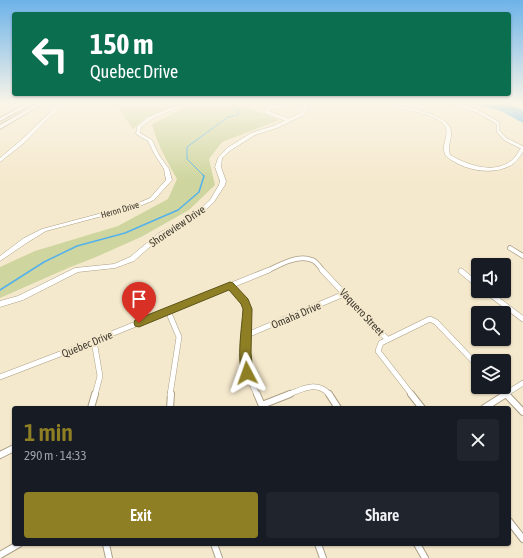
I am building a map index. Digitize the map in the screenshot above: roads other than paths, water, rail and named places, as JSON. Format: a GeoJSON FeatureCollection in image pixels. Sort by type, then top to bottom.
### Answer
{"type":"FeatureCollection","features":[{"type":"Feature","properties":{"kind":"street"},"geometry":{"type":"LineString","coordinates":[[0,160],[35,129]]}},
{"type":"Feature","properties":{"kind":"street","name":"Heron Drive"},"geometry":{"type":"LineString","coordinates":[[0,259],[26,240],[44,230],[138,206],[152,199],[169,180],[170,176],[169,172],[157,156],[150,140],[138,134],[138,129]]}},
{"type":"Feature","properties":{"kind":"street","name":"Shoreview Drive"},"geometry":{"type":"LineString","coordinates":[[0,304],[20,298],[77,270],[115,266],[132,259],[161,234],[197,215],[212,201],[223,181],[218,168],[220,158],[229,149],[253,134],[268,129]]}},
{"type":"Feature","properties":{"kind":"street"},"geometry":{"type":"LineString","coordinates":[[448,129],[446,149],[448,156],[466,165],[488,170],[501,167],[512,162],[523,149],[503,138],[498,129]]}},
{"type":"Feature","properties":{"kind":"street"},"geometry":{"type":"LineString","coordinates":[[510,248],[523,256]]}},
{"type":"Feature","properties":{"kind":"street","name":"Quebec Drive"},"geometry":{"type":"LineString","coordinates":[[0,377],[94,341],[295,259],[308,258]]}},
{"type":"Feature","properties":{"kind":"street","name":"Vaquero Street"},"geometry":{"type":"LineString","coordinates":[[308,258],[313,260],[387,339],[381,343],[378,351],[420,406]]}},
{"type":"Feature","properties":{"kind":"street"},"geometry":{"type":"LineString","coordinates":[[461,271],[471,279]]}},
{"type":"Feature","properties":{"kind":"street"},"geometry":{"type":"LineString","coordinates":[[230,286],[248,309],[246,353],[247,373],[262,406],[311,386],[317,385],[321,386],[337,406]]}},
{"type":"Feature","properties":{"kind":"street","name":"Omaha Drive"},"geometry":{"type":"LineString","coordinates":[[247,335],[288,319],[344,294]]}},
{"type":"Feature","properties":{"kind":"street"},"geometry":{"type":"LineString","coordinates":[[495,298],[523,319]]}},
{"type":"Feature","properties":{"kind":"street"},"geometry":{"type":"LineString","coordinates":[[168,311],[178,337],[179,344],[170,406]]}},
{"type":"Feature","properties":{"kind":"street"},"geometry":{"type":"LineString","coordinates":[[387,339],[430,319],[436,322],[471,359]]}},
{"type":"Feature","properties":{"kind":"street"},"geometry":{"type":"LineString","coordinates":[[92,406],[100,376],[94,341]]}},
{"type":"Feature","properties":{"kind":"street"},"geometry":{"type":"LineString","coordinates":[[511,391],[523,383]]}},
{"type":"Feature","properties":{"kind":"street"},"geometry":{"type":"LineString","coordinates":[[487,406],[506,394],[523,412]]}},
{"type":"Feature","properties":{"kind":"street"},"geometry":{"type":"LineString","coordinates":[[0,455],[12,449]]}},
{"type":"Feature","properties":{"kind":"street"},"geometry":{"type":"LineString","coordinates":[[511,524],[523,539]]}},
{"type":"Feature","properties":{"kind":"street"},"geometry":{"type":"LineString","coordinates":[[0,555],[16,546]]}},
{"type":"Feature","properties":{"kind":"street"},"geometry":{"type":"LineString","coordinates":[[106,546],[109,558]]}},
{"type":"Feature","properties":{"kind":"street"},"geometry":{"type":"LineString","coordinates":[[215,546],[219,558]]}},
{"type":"Feature","properties":{"kind":"street"},"geometry":{"type":"LineString","coordinates":[[319,546],[323,558]]}},
{"type":"Feature","properties":{"kind":"street"},"geometry":{"type":"LineString","coordinates":[[418,546],[425,558]]}},
{"type":"Feature","properties":{"kind":"waterway"},"geometry":{"type":"LineString","coordinates":[[0,290],[44,262],[77,246],[125,233],[178,210],[199,192],[204,176],[187,159],[187,147],[212,129]]}}]}
